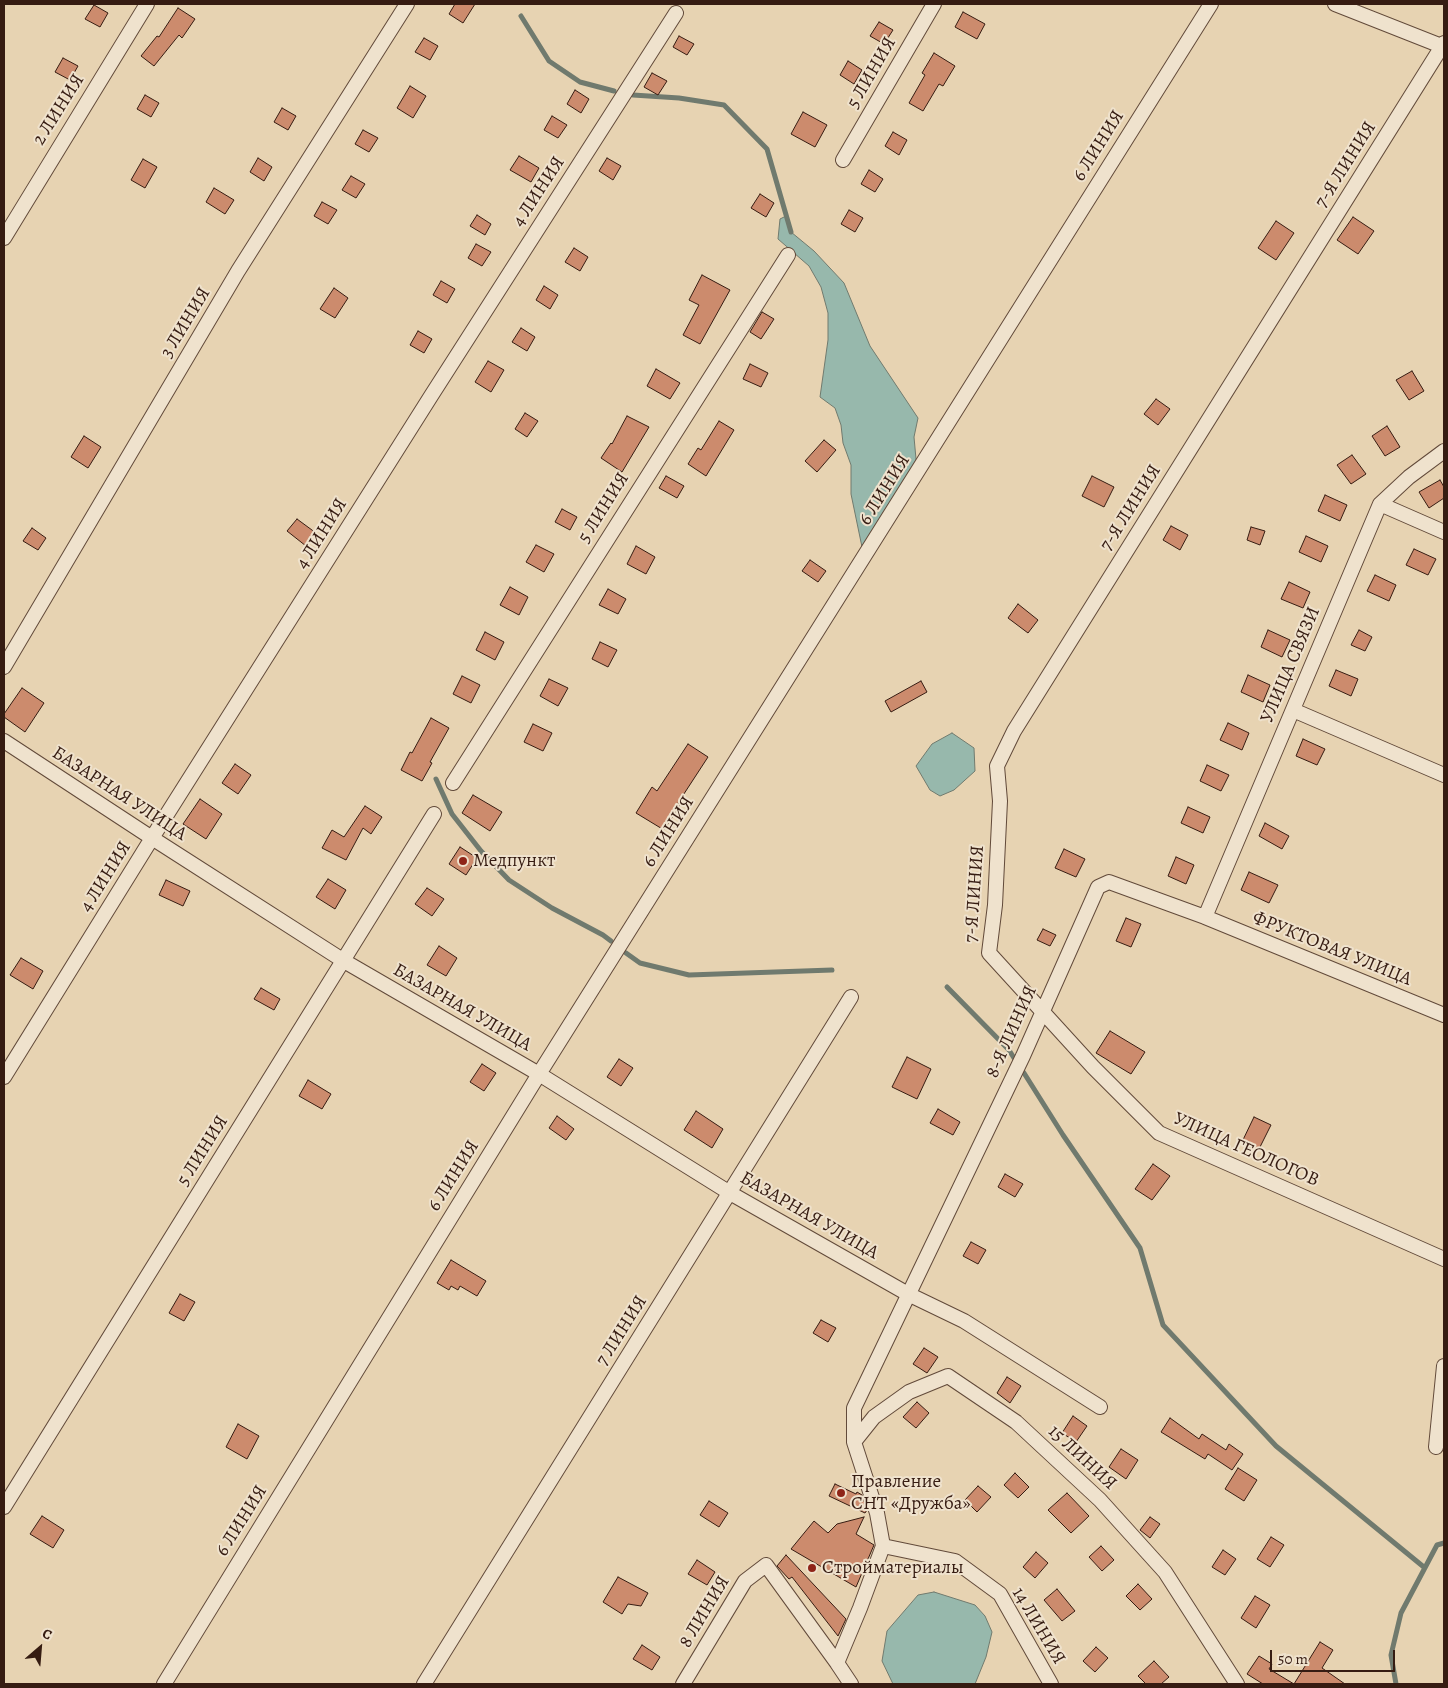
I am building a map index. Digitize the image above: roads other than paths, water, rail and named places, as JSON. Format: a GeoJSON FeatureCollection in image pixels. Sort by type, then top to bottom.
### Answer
{"type":"FeatureCollection","features":[{"type":"Feature","properties":{"kind":"street","name":"2 ЛИНИЯ"},"geometry":{"type":"LineString","coordinates":[[4,238],[147,4]]}},
{"type":"Feature","properties":{"kind":"street","name":"3 ЛИНИЯ"},"geometry":{"type":"LineString","coordinates":[[4,667],[238,271],[407,4]]}},
{"type":"Feature","properties":{"kind":"street","name":"5 ЛИНИЯ"},"geometry":{"type":"LineString","coordinates":[[843,160],[934,4]]}},
{"type":"Feature","properties":{"kind":"street","name":"6 ЛИНИЯ"},"geometry":{"type":"LineString","coordinates":[[164,1684],[539,1074],[1210,4]]}},
{"type":"Feature","properties":{"kind":"street"},"geometry":{"type":"LineString","coordinates":[[1335,4],[1443,45]]}},
{"type":"Feature","properties":{"kind":"street","name":"4 ЛИНИЯ"},"geometry":{"type":"LineString","coordinates":[[4,1077],[436,387],[676,14]]}},
{"type":"Feature","properties":{"kind":"street","name":"7-Я ЛИНИЯ"},"geometry":{"type":"LineString","coordinates":[[1042,1012],[989,952],[996,905],[1000,801],[997,766],[1019,722],[1443,45]]}},
{"type":"Feature","properties":{"kind":"street","name":"5 ЛИНИЯ"},"geometry":{"type":"LineString","coordinates":[[453,783],[788,255]]}},
{"type":"Feature","properties":{"kind":"street","name":"УЛИЦА СВЯЗИ"},"geometry":{"type":"LineString","coordinates":[[1205,917],[1380,504],[1409,477],[1444,451]]}},
{"type":"Feature","properties":{"kind":"street"},"geometry":{"type":"LineString","coordinates":[[1380,504],[1444,532]]}},
{"type":"Feature","properties":{"kind":"street"},"geometry":{"type":"LineString","coordinates":[[1292,710],[1444,775]]}},
{"type":"Feature","properties":{"kind":"street","name":"БАЗАРНАЯ УЛИЦА"},"geometry":{"type":"LineString","coordinates":[[4,741],[344,960],[539,1074],[730,1193],[908,1294],[964,1321],[1100,1407]]}},
{"type":"Feature","properties":{"kind":"street","name":"5 ЛИНИЯ"},"geometry":{"type":"LineString","coordinates":[[4,1507],[434,814]]}},
{"type":"Feature","properties":{"kind":"street","name":"8-Я ЛИНИЯ"},"geometry":{"type":"LineString","coordinates":[[883,1546],[877,1514],[854,1442],[854,1408],[1020,1062],[1098,887],[1109,882],[1205,917]]}},
{"type":"Feature","properties":{"kind":"street","name":"ФРУКТОВАЯ УЛИЦА"},"geometry":{"type":"LineString","coordinates":[[1205,917],[1444,1015]]}},
{"type":"Feature","properties":{"kind":"street","name":"7 ЛИНИЯ"},"geometry":{"type":"LineString","coordinates":[[424,1684],[852,997]]}},
{"type":"Feature","properties":{"kind":"street","name":"УЛИЦА ГЕОЛОГОВ"},"geometry":{"type":"LineString","coordinates":[[1042,1012],[1093,1067],[1159,1133],[1444,1259]]}},
{"type":"Feature","properties":{"kind":"street"},"geometry":{"type":"LineString","coordinates":[[1436,1447],[1444,1366]]}},
{"type":"Feature","properties":{"kind":"street","name":"15 ЛИНИЯ"},"geometry":{"type":"LineString","coordinates":[[854,1442],[874,1417],[909,1392],[948,1376],[1016,1422],[1100,1500],[1165,1572],[1237,1684]]}},
{"type":"Feature","properties":{"kind":"street"},"geometry":{"type":"LineString","coordinates":[[850,1684],[837,1663],[883,1546]]}},
{"type":"Feature","properties":{"kind":"street","name":"14 ЛИНИЯ"},"geometry":{"type":"LineString","coordinates":[[883,1546],[955,1561],[1000,1594],[1051,1684]]}},
{"type":"Feature","properties":{"kind":"street","name":"8 ЛИНИЯ"},"geometry":{"type":"LineString","coordinates":[[684,1684],[745,1581],[766,1564],[837,1663]]}},
{"type":"Feature","properties":{"kind":"water"},"geometry":{"type":"Polygon","coordinates":[[[786,216],[791,232],[814,251],[844,283],[870,346],[918,418],[914,437],[917,470],[874,539],[862,547],[851,494],[851,465],[843,443],[841,425],[835,408],[820,397],[828,340],[828,313],[821,287],[809,266],[778,239],[780,219],[786,216]]]}},
{"type":"Feature","properties":{"kind":"water"},"geometry":{"type":"Polygon","coordinates":[[[952,733],[974,748],[975,771],[954,790],[940,796],[930,790],[916,766],[932,744],[952,733]]]}},
{"type":"Feature","properties":{"kind":"water"},"geometry":{"type":"Polygon","coordinates":[[[934,1592],[975,1605],[985,1616],[992,1632],[986,1657],[975,1684],[893,1684],[882,1661],[887,1631],[918,1595],[934,1592]]]}},
{"type":"Feature","properties":{"kind":"waterway"},"geometry":{"type":"LineString","coordinates":[[521,16],[549,61],[580,82],[614,91]]}},
{"type":"Feature","properties":{"kind":"waterway"},"geometry":{"type":"LineString","coordinates":[[633,95],[679,98],[724,105],[767,149],[791,232]]}},
{"type":"Feature","properties":{"kind":"waterway"},"geometry":{"type":"LineString","coordinates":[[436,779],[452,814],[481,851],[509,880],[552,908],[611,941]]}},
{"type":"Feature","properties":{"kind":"waterway"},"geometry":{"type":"LineString","coordinates":[[626,953],[640,963],[689,975],[832,970]]}},
{"type":"Feature","properties":{"kind":"waterway"},"geometry":{"type":"LineString","coordinates":[[947,987],[1009,1050],[1014,1058]]}},
{"type":"Feature","properties":{"kind":"waterway"},"geometry":{"type":"LineString","coordinates":[[1024,1073],[1063,1135],[1140,1248],[1163,1325],[1276,1446],[1425,1568]]}},
{"type":"Feature","properties":{"kind":"waterway"},"geometry":{"type":"LineString","coordinates":[[1396,1684],[1391,1655],[1401,1613],[1437,1545],[1444,1543]]}},
{"type":"Feature","properties":{"kind":"place","name":"Медпункт"},"geometry":{"type":"Point","coordinates":[463,861]}},
{"type":"Feature","properties":{"kind":"place","name":"Правление СНТ «Дружба»"},"geometry":{"type":"Point","coordinates":[841,1493]}},
{"type":"Feature","properties":{"kind":"place","name":"Стройматериалы"},"geometry":{"type":"Point","coordinates":[812,1568]}}]}
